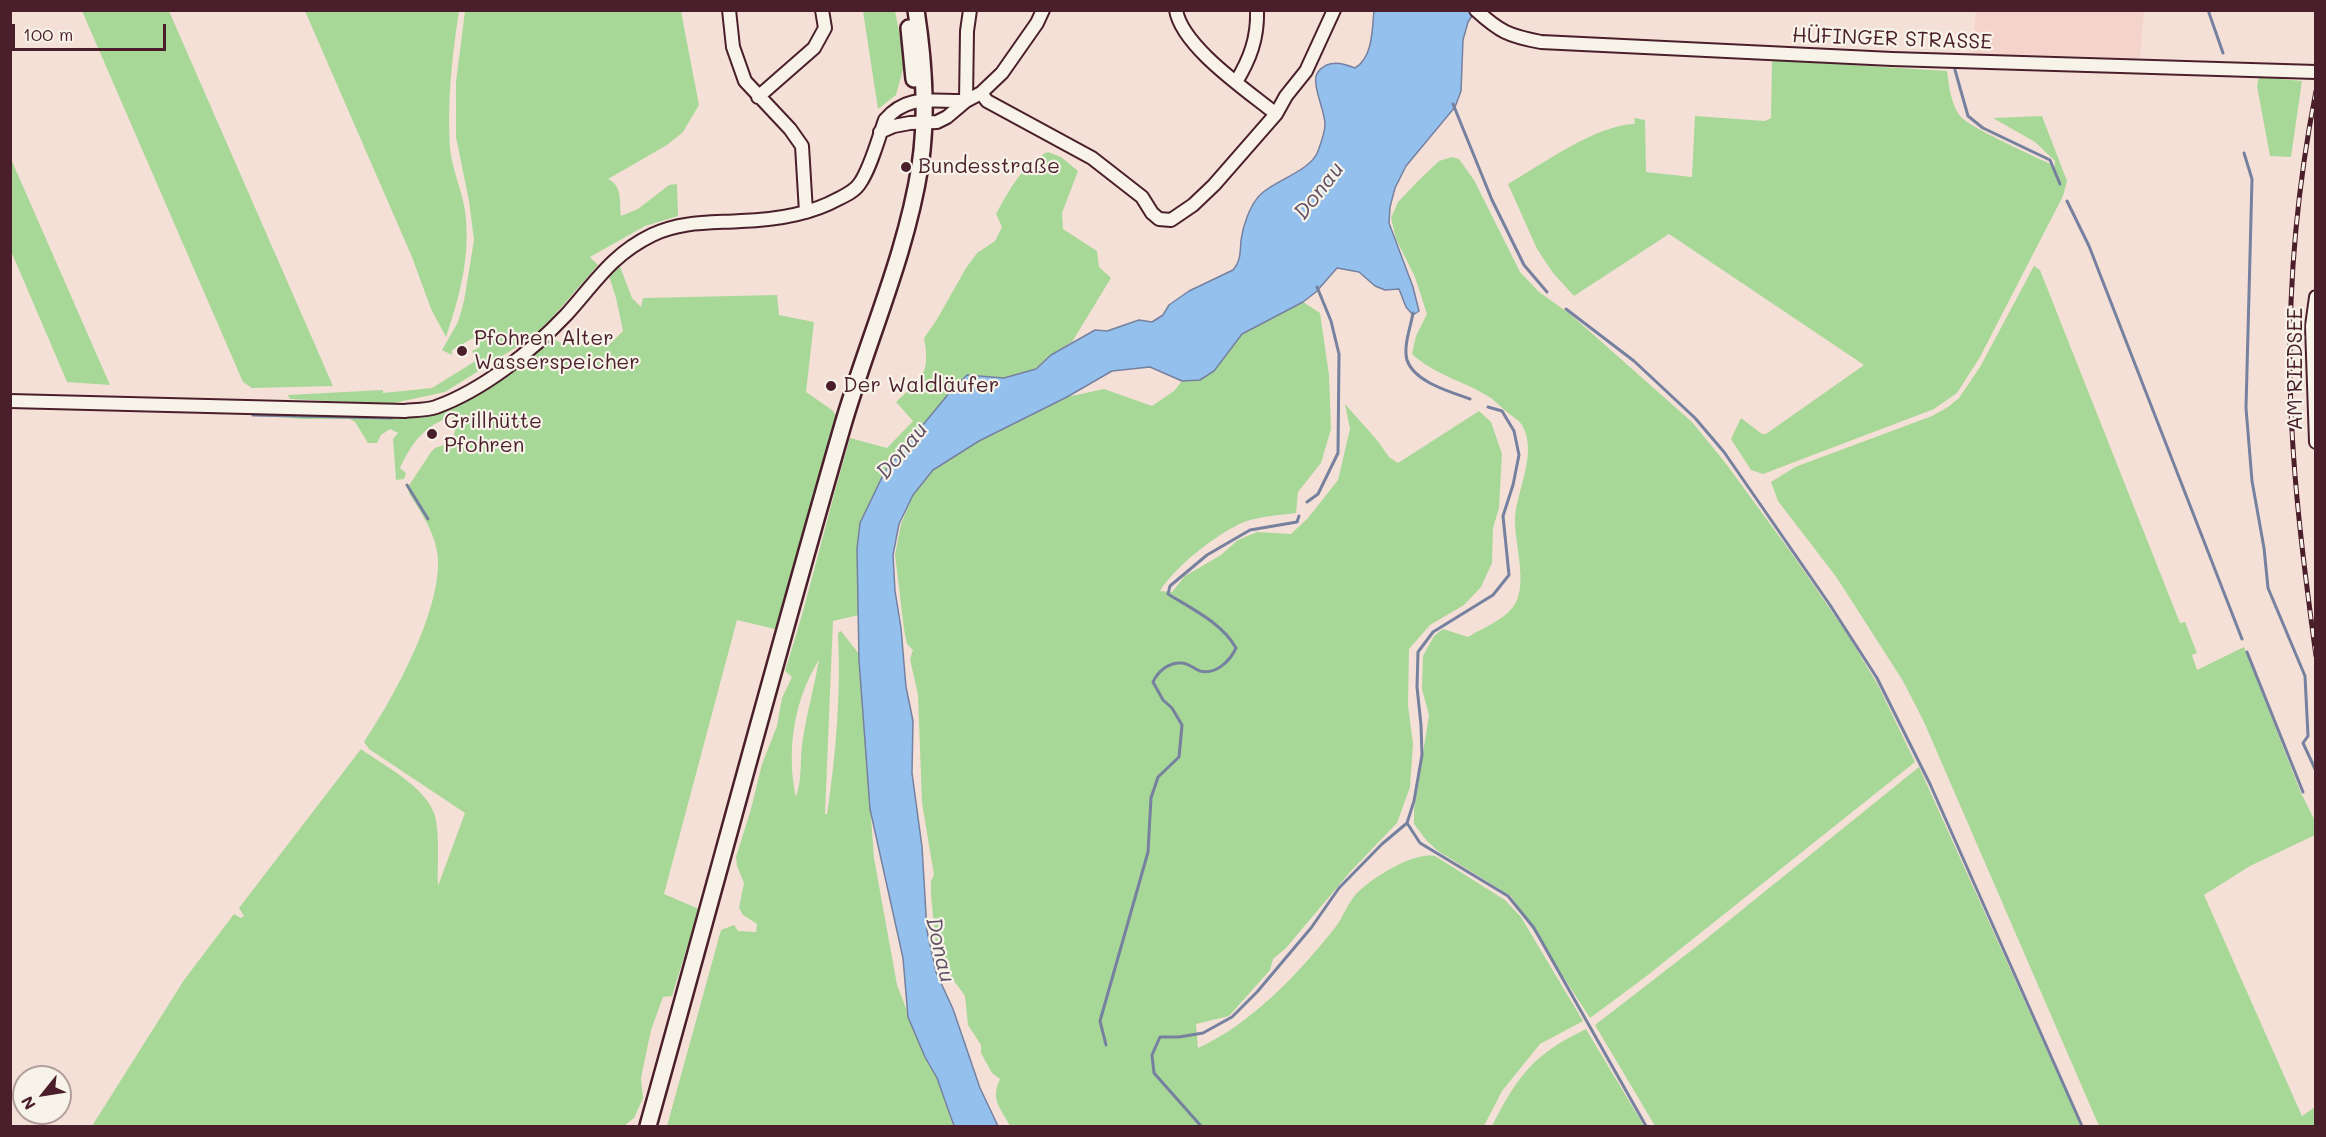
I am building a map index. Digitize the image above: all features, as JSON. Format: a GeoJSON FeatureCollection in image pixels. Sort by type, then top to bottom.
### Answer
{"type":"FeatureCollection","features":[{"type":"Feature","properties":{"kind":"main road"},"geometry":{"type":"LineString","coordinates":[[907,10],[919,101]]}},
{"type":"Feature","properties":{"kind":"main road"},"geometry":{"type":"LineString","coordinates":[[648,1126],[842,427],[896,263],[908,219],[920,168],[919,101],[923,55],[916,10]]}},
{"type":"Feature","properties":{"kind":"street"},"geometry":{"type":"LineString","coordinates":[[729,10],[733,47],[745,81],[790,129],[802,146],[806,212]]}},
{"type":"Feature","properties":{"kind":"street"},"geometry":{"type":"LineString","coordinates":[[758,97],[814,48],[825,28],[822,10]]}},
{"type":"Feature","properties":{"kind":"street"},"geometry":{"type":"LineString","coordinates":[[966,101],[967,32],[970,10]]}},
{"type":"Feature","properties":{"kind":"street"},"geometry":{"type":"LineString","coordinates":[[880,132],[894,126],[937,122],[981,93],[1002,72],[1037,23],[1043,10]]}},
{"type":"Feature","properties":{"kind":"street"},"geometry":{"type":"LineString","coordinates":[[1176,10],[1178,23],[1217,68],[1276,114]]}},
{"type":"Feature","properties":{"kind":"street"},"geometry":{"type":"LineString","coordinates":[[1236,82],[1252,52],[1257,10]]}},
{"type":"Feature","properties":{"kind":"street"},"geometry":{"type":"LineString","coordinates":[[981,93],[987,101],[1092,158],[1142,196],[1152,213],[1159,219],[1171,220],[1193,205],[1214,185],[1276,114],[1286,96],[1306,71],[1334,10]]}},
{"type":"Feature","properties":{"kind":"street","name":"HÜFINGER STRASSE"},"geometry":{"type":"LineString","coordinates":[[1476,10],[1497,29],[1522,39],[1541,42],[1892,59],[2316,72]]}},
{"type":"Feature","properties":{"kind":"street"},"geometry":{"type":"LineString","coordinates":[[10,401],[405,411],[434,408],[486,381],[540,341],[625,250],[654,234],[688,223],[758,220],[806,212],[828,205],[849,194],[860,184],[885,120],[892,111],[902,104],[919,101],[966,101]]}},
{"type":"Feature","properties":{"kind":"street","name":"AM RIEDSEE"},"geometry":{"type":"LineString","coordinates":[[2316,297],[2312,326],[2316,442]]}},
{"type":"Feature","properties":{"kind":"shaded area"},"geometry":{"type":"Polygon","coordinates":[[[1976,11],[2144,11],[2140,58],[1972,53],[1976,11]]]}},
{"type":"Feature","properties":{"kind":"green space"},"geometry":{"type":"Polygon","coordinates":[[[82,11],[169,11],[333,386],[252,388],[243,382],[82,11]]]}},
{"type":"Feature","properties":{"kind":"green space"},"geometry":{"type":"Polygon","coordinates":[[[305,11],[459,11],[451,79],[449,131],[451,156],[465,211],[467,243],[460,290],[446,337],[431,309],[412,257],[305,11]]]}},
{"type":"Feature","properties":{"kind":"green space"},"geometry":{"type":"Polygon","coordinates":[[[465,11],[681,11],[699,105],[683,132],[667,145],[608,179],[618,190],[621,216],[638,209],[669,185],[677,184],[678,216],[645,226],[590,257],[598,265],[551,319],[531,338],[445,392],[389,404],[290,399],[288,395],[383,390],[383,393],[432,388],[477,360],[472,351],[480,347],[473,338],[452,350],[452,355],[442,350],[458,322],[464,301],[474,240],[456,137],[456,82],[465,11]]]}},
{"type":"Feature","properties":{"kind":"green space"},"geometry":{"type":"Polygon","coordinates":[[[863,11],[895,11],[905,62],[896,95],[878,109],[863,11]]]}},
{"type":"Feature","properties":{"kind":"green space"},"geometry":{"type":"Polygon","coordinates":[[[1772,60],[1947,71],[1952,100],[1960,116],[1990,135],[2055,166],[2055,161],[2035,142],[1993,118],[2042,116],[2067,181],[2063,196],[1980,357],[1957,393],[1934,409],[1763,474],[1751,470],[1731,439],[1741,418],[1762,434],[1766,434],[1864,365],[1669,234],[1574,296],[1553,273],[1537,249],[1508,184],[1586,138],[1619,126],[1635,124],[1634,118],[1645,120],[1646,172],[1692,177],[1695,116],[1765,121],[1771,118],[1772,60]]]}},
{"type":"Feature","properties":{"kind":"green space"},"geometry":{"type":"Polygon","coordinates":[[[2259,77],[2302,81],[2291,157],[2270,156],[2257,86],[2259,77]]]}},
{"type":"Feature","properties":{"kind":"green space"},"geometry":{"type":"Polygon","coordinates":[[[1048,152],[1061,157],[1078,171],[1062,213],[1063,229],[1097,251],[1099,267],[1111,278],[1072,342],[1051,355],[1036,369],[1004,378],[975,375],[950,392],[885,471],[857,549],[859,615],[833,621],[825,814],[827,814],[833,769],[839,678],[838,633],[841,631],[859,654],[874,858],[897,985],[925,1057],[937,1078],[953,1126],[667,1126],[721,930],[734,925],[738,931],[756,932],[757,924],[743,915],[739,908],[744,883],[736,857],[762,764],[777,726],[782,698],[792,677],[785,671],[850,438],[887,448],[913,421],[896,402],[922,375],[926,360],[924,338],[966,268],[977,253],[995,241],[1002,227],[996,214],[1024,170],[1048,152]],[[819,660],[803,692],[794,726],[792,762],[796,797],[804,734],[819,660]]]}},
{"type":"Feature","properties":{"kind":"green space"},"geometry":{"type":"Polygon","coordinates":[[[1452,157],[1459,159],[1474,180],[1520,272],[1539,292],[1570,314],[1692,422],[1724,461],[1846,632],[1878,685],[1915,762],[1644,978],[1590,1018],[1511,896],[1438,851],[1414,824],[1414,810],[1429,715],[1422,689],[1423,656],[1434,636],[1443,629],[1468,637],[1500,619],[1515,604],[1519,595],[1520,574],[1515,518],[1528,447],[1522,425],[1491,398],[1431,368],[1412,354],[1416,336],[1427,314],[1415,277],[1396,239],[1391,218],[1398,202],[1419,180],[1439,161],[1452,157]]]}},
{"type":"Feature","properties":{"kind":"green space"},"geometry":{"type":"Polygon","coordinates":[[[10,159],[110,385],[67,382],[11,251],[10,159]]]}},
{"type":"Feature","properties":{"kind":"green space"},"geometry":{"type":"Polygon","coordinates":[[[619,264],[632,298],[641,307],[643,298],[777,295],[779,315],[814,322],[806,392],[832,410],[839,420],[779,630],[737,620],[664,894],[699,909],[672,996],[663,997],[651,1030],[641,1078],[643,1098],[634,1118],[624,1126],[92,1126],[184,980],[234,914],[241,918],[244,916],[239,908],[361,749],[414,787],[430,805],[435,816],[437,832],[438,886],[465,813],[369,749],[364,742],[389,701],[426,623],[438,572],[437,551],[429,528],[409,493],[408,487],[431,452],[435,448],[452,442],[455,431],[452,417],[442,420],[420,436],[400,468],[406,473],[404,479],[396,480],[393,439],[398,433],[390,429],[381,435],[377,443],[368,443],[355,422],[350,419],[302,419],[253,415],[260,410],[434,411],[549,337],[563,344],[608,346],[623,331],[609,276],[619,264]]]}},
{"type":"Feature","properties":{"kind":"green space"},"geometry":{"type":"Polygon","coordinates":[[[2034,266],[2040,270],[2180,623],[2185,622],[2197,653],[2192,655],[2197,670],[2244,647],[2301,793],[2315,821],[2315,835],[2250,866],[2204,895],[2302,1116],[2315,1107],[2315,1126],[2099,1126],[1924,722],[1903,681],[1837,578],[1778,501],[1771,482],[1795,467],[1932,416],[1959,398],[1980,367],[2034,266]]]}},
{"type":"Feature","properties":{"kind":"green space"},"geometry":{"type":"Polygon","coordinates":[[[1303,302],[1320,313],[1329,375],[1331,429],[1321,463],[1298,492],[1296,513],[1250,520],[1239,524],[1213,540],[1188,560],[1160,591],[1172,592],[1185,576],[1221,555],[1238,540],[1257,532],[1291,534],[1308,518],[1338,480],[1350,429],[1345,404],[1389,457],[1398,463],[1479,411],[1491,422],[1502,454],[1499,508],[1493,528],[1492,563],[1481,587],[1464,605],[1430,625],[1409,649],[1408,705],[1413,744],[1410,787],[1397,823],[1350,872],[1286,948],[1273,959],[1270,970],[1229,1016],[1196,1024],[1198,1048],[1255,1012],[1289,980],[1334,929],[1359,891],[1395,866],[1426,856],[1435,856],[1505,900],[1521,917],[1583,1021],[1540,1044],[1502,1091],[1484,1126],[1010,1126],[996,1099],[1000,1079],[992,1073],[981,1053],[981,1045],[968,1025],[965,996],[944,967],[936,944],[931,895],[931,881],[934,875],[922,803],[918,695],[910,659],[913,650],[907,644],[904,629],[895,555],[901,524],[913,495],[933,470],[979,441],[1067,397],[1104,389],[1152,406],[1174,391],[1182,381],[1205,376],[1213,371],[1247,330],[1303,302]]]}},
{"type":"Feature","properties":{"kind":"green space"},"geometry":{"type":"Polygon","coordinates":[[[1919,767],[2081,1126],[1655,1126],[1595,1025],[1701,943],[1919,767]]]}},
{"type":"Feature","properties":{"kind":"green space"},"geometry":{"type":"Polygon","coordinates":[[[1586,1029],[1644,1126],[1492,1126],[1510,1093],[1529,1068],[1553,1048],[1586,1029]]]}},
{"type":"Feature","properties":{"kind":"water","name":"Donau"},"geometry":{"type":"Polygon","coordinates":[[[1374,11],[1475,11],[1468,22],[1463,40],[1461,91],[1455,107],[1406,166],[1395,188],[1390,207],[1389,223],[1413,287],[1419,311],[1413,315],[1406,307],[1399,289],[1385,290],[1375,286],[1359,272],[1337,268],[1316,292],[1303,302],[1242,334],[1214,371],[1200,380],[1182,381],[1150,367],[1112,371],[1067,397],[979,441],[933,470],[913,495],[899,524],[893,555],[895,591],[906,687],[913,721],[912,773],[922,847],[927,931],[936,972],[953,1009],[980,1088],[998,1126],[954,1126],[937,1078],[925,1057],[908,1017],[903,958],[870,809],[859,660],[857,549],[860,523],[885,471],[950,392],[967,375],[1004,378],[1036,369],[1051,355],[1095,330],[1107,331],[1139,320],[1152,322],[1163,315],[1169,305],[1189,291],[1233,270],[1239,260],[1245,222],[1257,198],[1267,189],[1301,170],[1318,151],[1325,124],[1316,82],[1318,72],[1326,65],[1341,64],[1355,68],[1361,63],[1368,50],[1372,34],[1374,11]]]}},
{"type":"Feature","properties":{"kind":"waterway"},"geometry":{"type":"LineString","coordinates":[[2208,10],[2223,53]]}},
{"type":"Feature","properties":{"kind":"waterway"},"geometry":{"type":"LineString","coordinates":[[1955,70],[1968,116],[1983,128],[2050,160],[2060,184]]}},
{"type":"Feature","properties":{"kind":"waterway"},"geometry":{"type":"LineString","coordinates":[[1453,104],[1492,200],[1524,265],[1547,292]]}},
{"type":"Feature","properties":{"kind":"waterway"},"geometry":{"type":"LineString","coordinates":[[2244,153],[2252,179],[2246,408],[2252,481],[2264,548],[2268,588],[2305,676],[2308,736],[2303,743],[2316,771]]}},
{"type":"Feature","properties":{"kind":"waterway"},"geometry":{"type":"LineString","coordinates":[[2067,201],[2089,246],[2242,639]]}},
{"type":"Feature","properties":{"kind":"waterway"},"geometry":{"type":"LineString","coordinates":[[1307,502],[1318,494],[1338,453],[1339,354],[1331,321],[1317,287]]}},
{"type":"Feature","properties":{"kind":"waterway"},"geometry":{"type":"LineString","coordinates":[[1566,309],[1634,361],[1695,418],[1724,452],[1830,605],[1877,678],[1930,784],[2082,1126]]}},
{"type":"Feature","properties":{"kind":"waterway"},"geometry":{"type":"LineString","coordinates":[[1413,313],[1406,349],[1407,360],[1411,368],[1434,385],[1470,399]]}},
{"type":"Feature","properties":{"kind":"waterway"},"geometry":{"type":"LineString","coordinates":[[1201,1126],[1154,1073],[1152,1055],[1160,1037],[1203,1033],[1232,1017],[1257,992],[1311,928],[1339,888],[1382,844],[1407,823],[1414,801],[1422,755],[1417,687],[1418,652],[1433,632],[1493,595],[1509,575],[1503,516],[1513,485],[1519,455],[1514,431],[1502,411],[1488,407]]}},
{"type":"Feature","properties":{"kind":"waterway"},"geometry":{"type":"LineString","coordinates":[[253,415],[392,418]]}},
{"type":"Feature","properties":{"kind":"waterway"},"geometry":{"type":"LineString","coordinates":[[407,485],[428,519]]}},
{"type":"Feature","properties":{"kind":"waterway"},"geometry":{"type":"LineString","coordinates":[[1106,1045],[1100,1021],[1148,852],[1151,798],[1158,777],[1179,757],[1182,725],[1153,682],[1161,671],[1177,663],[1184,663],[1206,672],[1217,669],[1230,658],[1236,648],[1215,624],[1168,594],[1170,586],[1207,555],[1250,530],[1297,522],[1299,516]]}},
{"type":"Feature","properties":{"kind":"waterway"},"geometry":{"type":"LineString","coordinates":[[2247,652],[2303,792]]}},
{"type":"Feature","properties":{"kind":"waterway"},"geometry":{"type":"LineString","coordinates":[[1407,823],[1420,843],[1508,896],[1534,928],[1646,1126]]}},
{"type":"Feature","properties":{"kind":"railway"},"geometry":{"type":"LineString","coordinates":[[2316,91],[2304,160],[2296,230],[2290,336],[2295,478],[2316,656]]}},
{"type":"Feature","properties":{"kind":"place","name":"Bundesstraße"},"geometry":{"type":"Point","coordinates":[906,167]}},
{"type":"Feature","properties":{"kind":"place","name":"Pfohren Alter Wasserspeicher"},"geometry":{"type":"Point","coordinates":[462,351]}},
{"type":"Feature","properties":{"kind":"place","name":"Der Waldläufer"},"geometry":{"type":"Point","coordinates":[831,386]}},
{"type":"Feature","properties":{"kind":"place","name":"Grillhütte Pfohren"},"geometry":{"type":"Point","coordinates":[432,434]}}]}
